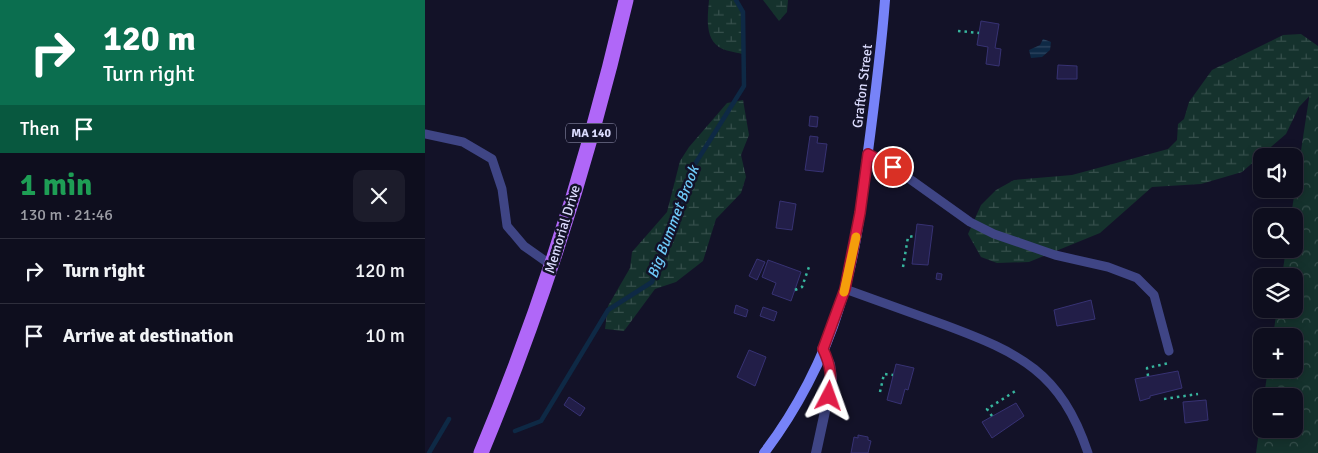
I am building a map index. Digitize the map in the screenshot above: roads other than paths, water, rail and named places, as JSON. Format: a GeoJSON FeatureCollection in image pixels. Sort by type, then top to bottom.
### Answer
{"type":"FeatureCollection","features":[{"type":"Feature","properties":{"kind":"main road","name":"Memorial Drive"},"geometry":{"type":"LineString","coordinates":[[481,453],[515,368],[551,264],[598,106],[626,0]]}},
{"type":"Feature","properties":{"kind":"street","name":"Grafton Street"},"geometry":{"type":"LineString","coordinates":[[764,453],[791,412],[823,349],[845,289],[860,213],[885,0]]}},
{"type":"Feature","properties":{"kind":"street"},"geometry":{"type":"LineString","coordinates":[[815,453],[832,379],[830,364],[823,349]]}},
{"type":"Feature","properties":{"kind":"lane"},"geometry":{"type":"LineString","coordinates":[[425,134],[463,142],[492,159],[502,189],[507,226],[524,246],[551,264]]}},
{"type":"Feature","properties":{"kind":"lane"},"geometry":{"type":"LineString","coordinates":[[868,154],[893,167],[970,222],[993,234],[1055,255],[1108,267],[1137,278],[1154,295],[1169,350]]}},
{"type":"Feature","properties":{"kind":"lane"},"geometry":{"type":"LineString","coordinates":[[845,289],[993,344],[1017,356],[1036,370],[1061,399],[1075,419],[1088,453]]}},
{"type":"Feature","properties":{"kind":"water"},"geometry":{"type":"Polygon","coordinates":[[[1043,39],[1051,42],[1050,50],[1042,57],[1031,58],[1029,50],[1040,45],[1043,39]]]}},
{"type":"Feature","properties":{"kind":"waterway","name":"Big Bummet Brook"},"geometry":{"type":"LineString","coordinates":[[515,431],[541,421],[608,310],[652,282],[695,164],[744,86],[743,12],[736,0]]}},
{"type":"Feature","properties":{"kind":"waterway","name":"Big Bummet Brook"},"geometry":{"type":"LineString","coordinates":[[429,453],[449,419]]}}]}
